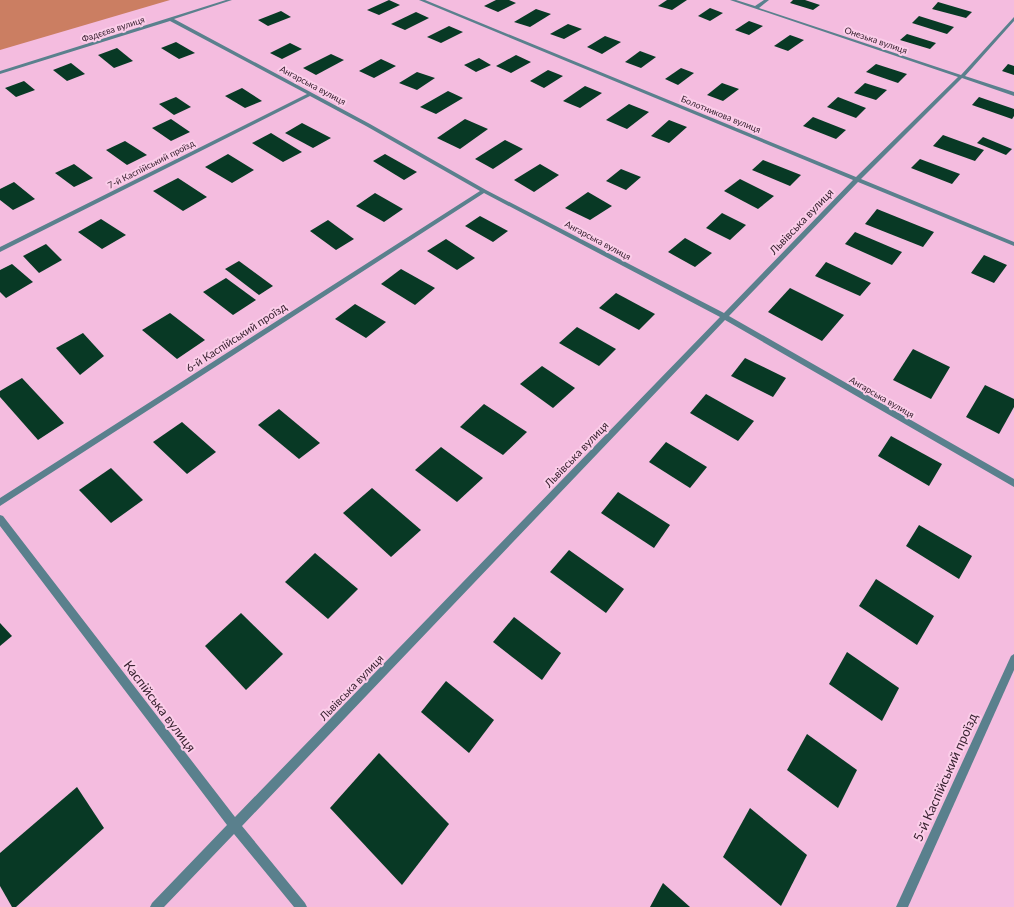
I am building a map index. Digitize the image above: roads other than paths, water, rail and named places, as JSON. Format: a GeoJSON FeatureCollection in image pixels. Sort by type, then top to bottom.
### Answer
{"type":"FeatureCollection","features":[{"type":"Feature","properties":{"kind":"street","name":"Фадєєва вулиця"},"geometry":{"type":"LineString","coordinates":[[0,73],[230,0]]}},
{"type":"Feature","properties":{"kind":"street","name":"Болотникова вулиця"},"geometry":{"type":"LineString","coordinates":[[421,0],[1014,244]]}},
{"type":"Feature","properties":{"kind":"street","name":"Онезька вулиця"},"geometry":{"type":"LineString","coordinates":[[732,0],[1014,94]]}},
{"type":"Feature","properties":{"kind":"street"},"geometry":{"type":"LineString","coordinates":[[756,8],[767,0]]}},
{"type":"Feature","properties":{"kind":"street","name":"Львівська вулиця"},"geometry":{"type":"LineString","coordinates":[[156,907],[724,316],[856,180],[961,77],[1014,18]]}},
{"type":"Feature","properties":{"kind":"street","name":"Ангарська вулиця"},"geometry":{"type":"LineString","coordinates":[[170,19],[311,94],[484,190],[724,316],[1014,483]]}},
{"type":"Feature","properties":{"kind":"street","name":"7-й Каспійський проїзд"},"geometry":{"type":"LineString","coordinates":[[0,250],[311,94]]}},
{"type":"Feature","properties":{"kind":"street","name":"6-й Каспійський проїзд"},"geometry":{"type":"LineString","coordinates":[[0,502],[484,190]]}},
{"type":"Feature","properties":{"kind":"street","name":"Каспійська вулиця"},"geometry":{"type":"LineString","coordinates":[[0,519],[234,825],[301,907]]}},
{"type":"Feature","properties":{"kind":"street","name":"5-й Каспійський проїзд"},"geometry":{"type":"LineString","coordinates":[[902,907],[1014,658]]}}]}
